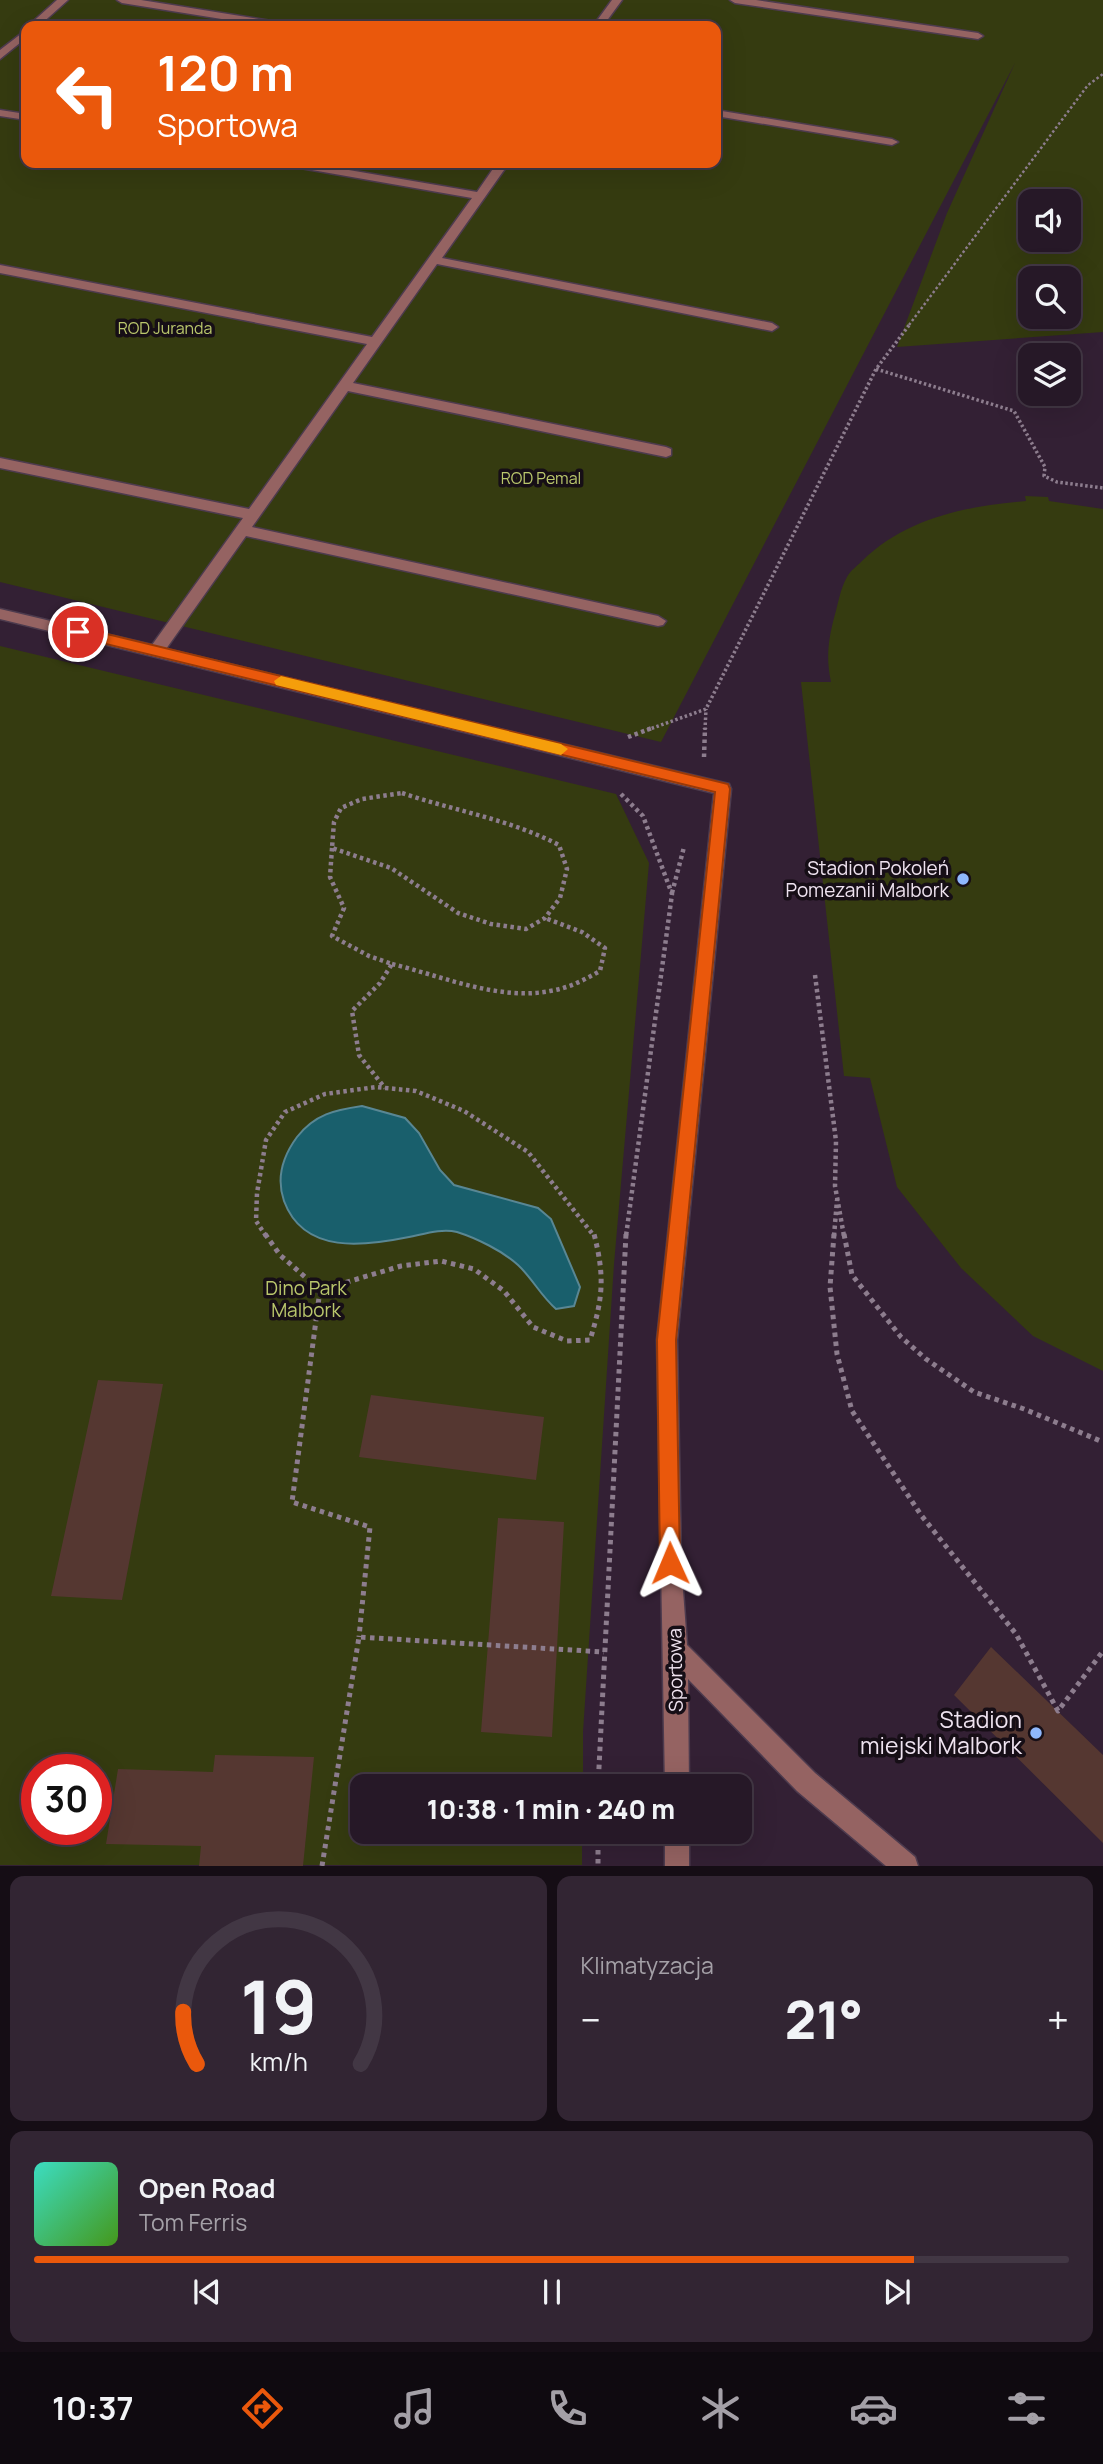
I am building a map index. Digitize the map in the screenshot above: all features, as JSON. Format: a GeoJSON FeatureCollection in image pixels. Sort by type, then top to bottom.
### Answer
{"type":"FeatureCollection","features":[{"type":"Feature","properties":{"kind":"street"},"geometry":{"type":"LineString","coordinates":[[39,21],[63,0]]}},
{"type":"Feature","properties":{"kind":"street"},"geometry":{"type":"LineString","coordinates":[[122,0],[253,21]]}},
{"type":"Feature","properties":{"kind":"street"},"geometry":{"type":"LineString","coordinates":[[602,21],[617,0]]}},
{"type":"Feature","properties":{"kind":"street"},"geometry":{"type":"LineString","coordinates":[[735,0],[978,36]]}},
{"type":"Feature","properties":{"kind":"street"},"geometry":{"type":"LineString","coordinates":[[0,56],[21,37]]}},
{"type":"Feature","properties":{"kind":"street"},"geometry":{"type":"LineString","coordinates":[[0,113],[21,116]]}},
{"type":"Feature","properties":{"kind":"street"},"geometry":{"type":"LineString","coordinates":[[721,114],[892,142]]}},
{"type":"Feature","properties":{"kind":"street"},"geometry":{"type":"LineString","coordinates":[[318,168],[480,196]]}},
{"type":"Feature","properties":{"kind":"street"},"geometry":{"type":"LineString","coordinates":[[156,651],[500,168]]}},
{"type":"Feature","properties":{"kind":"street"},"geometry":{"type":"LineString","coordinates":[[434,260],[772,327]]}},
{"type":"Feature","properties":{"kind":"street"},"geometry":{"type":"LineString","coordinates":[[0,269],[377,342]]}},
{"type":"Feature","properties":{"kind":"street"},"geometry":{"type":"LineString","coordinates":[[345,386],[666,452]]}},
{"type":"Feature","properties":{"kind":"street"},"geometry":{"type":"LineString","coordinates":[[0,463],[253,515]]}},
{"type":"Feature","properties":{"kind":"street"},"geometry":{"type":"LineString","coordinates":[[243,530],[658,621]]}},
{"type":"Feature","properties":{"kind":"street","name":"Sportowa"},"geometry":{"type":"LineString","coordinates":[[0,614],[723,789],[667,1340],[677,1774]]}},
{"type":"Feature","properties":{"kind":"street"},"geometry":{"type":"LineString","coordinates":[[676,1650],[806,1782],[906,1866]]}},
{"type":"Feature","properties":{"kind":"street"},"geometry":{"type":"LineString","coordinates":[[677,1844],[677,1866]]}},
{"type":"Feature","properties":{"kind":"path"},"geometry":{"type":"LineString","coordinates":[[599,1774],[626,1235],[672,894],[643,816],[603,776],[629,734],[705,709],[876,369],[1088,85],[1103,74]]}},
{"type":"Feature","properties":{"kind":"path"},"geometry":{"type":"LineString","coordinates":[[876,369],[1014,411],[1045,467],[1044,476],[1057,482],[1103,488]]}},
{"type":"Feature","properties":{"kind":"path"},"geometry":{"type":"LineString","coordinates":[[332,848],[391,868],[458,914],[491,924],[526,929],[545,918],[560,898],[567,869],[559,845],[530,830],[498,819],[449,809],[401,793],[362,799],[341,808],[334,822],[332,848],[330,877],[344,908],[332,936],[369,956],[392,964],[495,991],[530,995],[570,987],[600,971],[605,948],[582,932],[545,918]]}},
{"type":"Feature","properties":{"kind":"path"},"geometry":{"type":"LineString","coordinates":[[385,1089],[359,1055],[352,1011],[367,992],[387,976],[392,964]]}},
{"type":"Feature","properties":{"kind":"path"},"geometry":{"type":"LineString","coordinates":[[815,975],[836,1141],[835,1186],[852,1275],[901,1337],[926,1359],[974,1392],[1024,1409],[1103,1442]]}},
{"type":"Feature","properties":{"kind":"path"},"geometry":{"type":"LineString","coordinates":[[376,1087],[416,1091],[464,1111],[528,1152],[594,1234],[603,1271],[599,1311],[590,1340],[567,1341],[533,1327],[505,1291],[474,1269],[441,1261],[401,1266],[320,1290],[281,1255],[257,1221],[257,1193],[266,1140],[285,1112],[325,1094],[376,1087]]}},
{"type":"Feature","properties":{"kind":"path"},"geometry":{"type":"LineString","coordinates":[[837,1200],[830,1287],[837,1354],[852,1411],[921,1515],[1016,1634],[1058,1711],[1103,1651]]}},
{"type":"Feature","properties":{"kind":"path"},"geometry":{"type":"LineString","coordinates":[[320,1290],[292,1502],[370,1527],[359,1637],[322,1866]]}},
{"type":"Feature","properties":{"kind":"path"},"geometry":{"type":"LineString","coordinates":[[359,1637],[604,1652]]}},
{"type":"Feature","properties":{"kind":"path"},"geometry":{"type":"LineString","coordinates":[[598,1844],[598,1866]]}},
{"type":"Feature","properties":{"kind":"green space","name":"ROD Pemal"},"geometry":{"type":"Polygon","coordinates":[[[0,0],[1103,0],[1103,332],[897,347],[947,213],[1015,63],[661,742],[0,582],[0,0]]]}},
{"type":"Feature","properties":{"kind":"green space","name":"Stadion Pokoleń Pomezanii Malbork"},"geometry":{"type":"Polygon","coordinates":[[[1025,496],[1048,497],[1049,501],[1103,509],[1103,1371],[1033,1336],[961,1268],[897,1187],[870,1078],[844,1076],[801,682],[831,682],[829,642],[843,587],[852,571],[879,546],[917,524],[981,506],[1026,501],[1025,496]]]}},
{"type":"Feature","properties":{"kind":"green space","name":"Dino Park Malbork"},"geometry":{"type":"Polygon","coordinates":[[[0,646],[616,794],[649,863],[614,1264],[583,1732],[583,1774],[350,1774],[350,1844],[582,1844],[582,1865],[0,1865],[0,646]]]}},
{"type":"Feature","properties":{"kind":"water"},"geometry":{"type":"Polygon","coordinates":[[[362,1106],[405,1118],[419,1133],[440,1170],[454,1185],[538,1208],[551,1219],[580,1287],[574,1306],[556,1309],[512,1260],[457,1232],[439,1231],[355,1244],[338,1243],[306,1231],[293,1218],[284,1201],[281,1176],[288,1152],[304,1129],[318,1118],[362,1106]]]}},
{"type":"Feature","properties":{"kind":"building"},"geometry":{"type":"Polygon","coordinates":[[[98,1380],[163,1384],[122,1600],[51,1596],[98,1380]]]}},
{"type":"Feature","properties":{"kind":"building"},"geometry":{"type":"Polygon","coordinates":[[[371,1395],[544,1417],[536,1480],[359,1457],[371,1395]]]}},
{"type":"Feature","properties":{"kind":"building"},"geometry":{"type":"Polygon","coordinates":[[[498,1518],[564,1522],[552,1737],[481,1732],[498,1518]]]}},
{"type":"Feature","properties":{"kind":"building","name":"Stadion miejski Malbork"},"geometry":{"type":"Polygon","coordinates":[[[991,1647],[1103,1755],[1103,1843],[954,1695],[991,1647]]]}},
{"type":"Feature","properties":{"kind":"building"},"geometry":{"type":"Polygon","coordinates":[[[215,1755],[314,1757],[303,1866],[199,1866],[201,1846],[112,1844],[112,1806],[118,1769],[213,1772],[215,1755]]]}},
{"type":"Feature","properties":{"kind":"slow traffic"},"geometry":{"type":"LineString","coordinates":[[281,681],[561,749]]}},
{"type":"Feature","properties":{"kind":"place","name":"Stadion Pokoleń Pomezanii Malbork"},"geometry":{"type":"Point","coordinates":[963,879]}},
{"type":"Feature","properties":{"kind":"place","name":"Stadion miejski Malbork"},"geometry":{"type":"Point","coordinates":[1036,1733]}},
{"type":"Feature","properties":{"kind":"route"},"geometry":{"type":"LineString","coordinates":[[78,632],[723,789],[667,1340],[670,1563]]}},
{"type":"Feature","properties":{"kind":"park label","name":"ROD Juranda"},"geometry":{"type":"Point","coordinates":[165,328]}}]}
